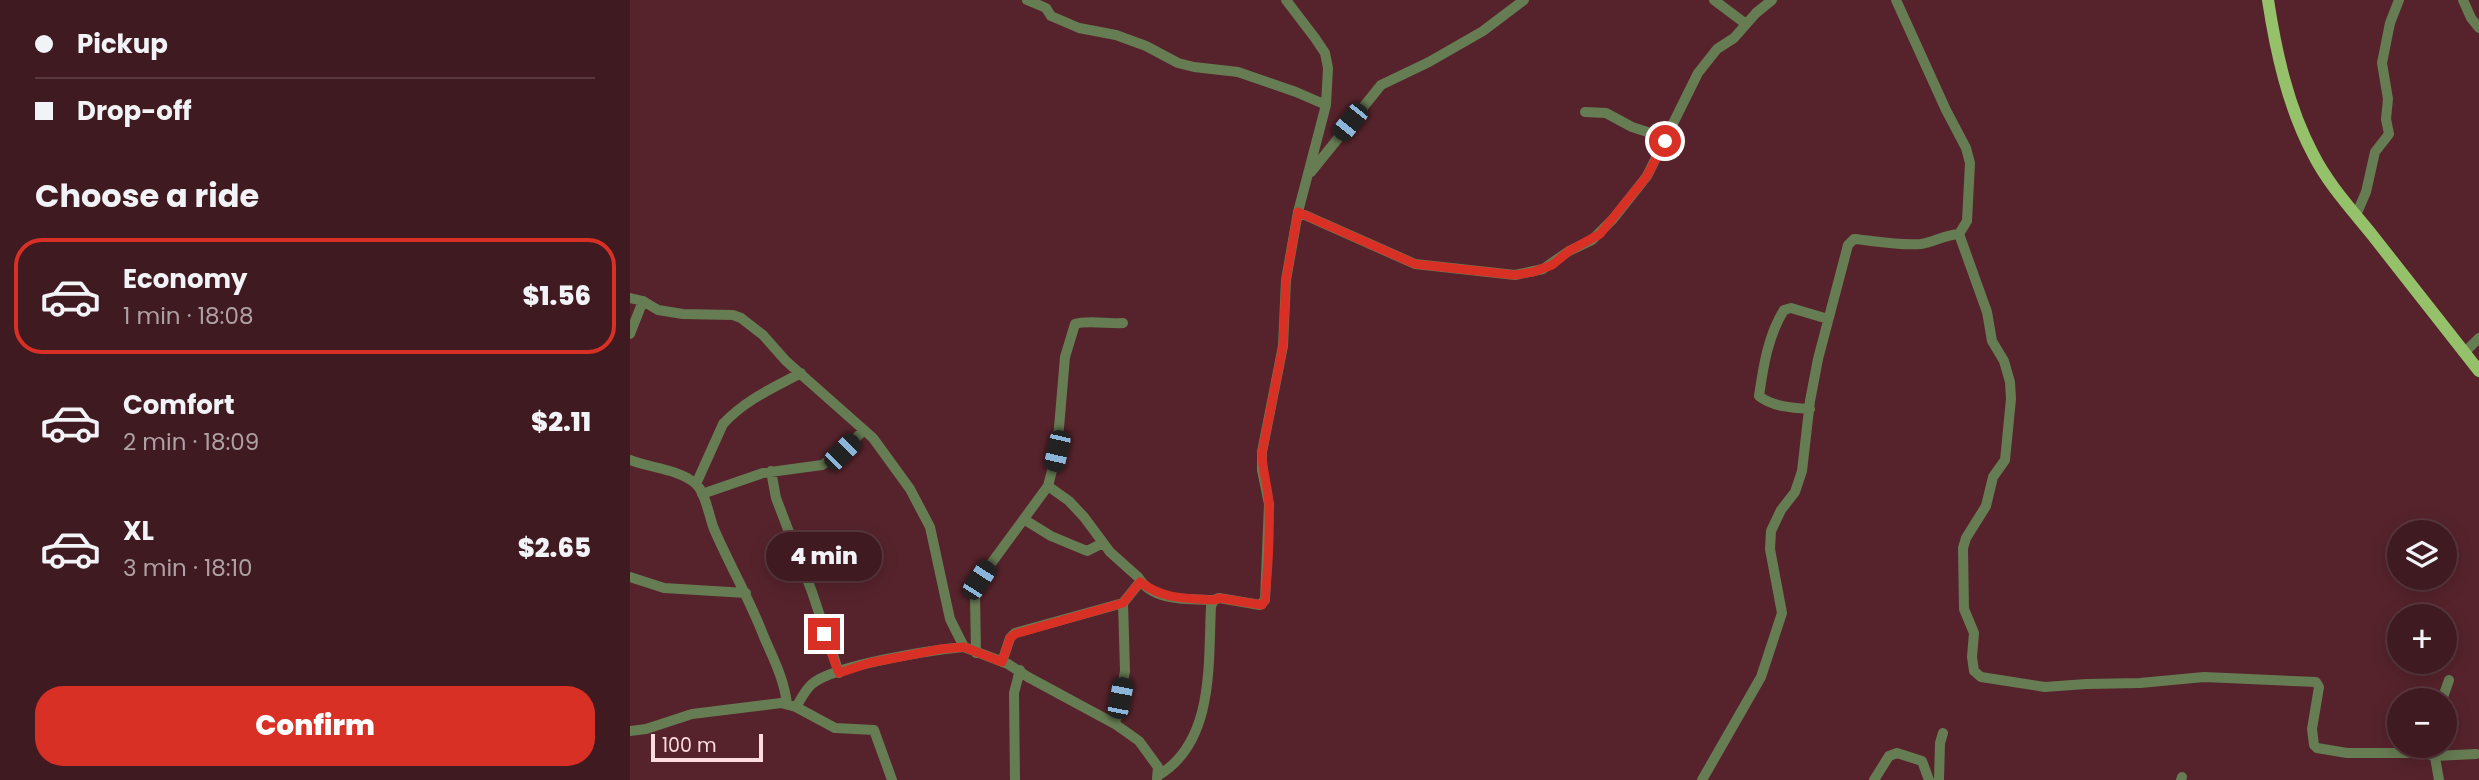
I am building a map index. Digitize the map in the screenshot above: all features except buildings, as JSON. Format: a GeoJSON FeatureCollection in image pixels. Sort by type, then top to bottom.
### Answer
{"type":"FeatureCollection","features":[{"type":"Feature","properties":{"kind":"main road"},"geometry":{"type":"LineString","coordinates":[[2269,0],[2274,34],[2301,130],[2314,157],[2356,215],[2479,371]]}},
{"type":"Feature","properties":{"kind":"street"},"geometry":{"type":"LineString","coordinates":[[1027,0],[1046,8],[1051,16],[1079,29],[1116,35],[1186,65],[1238,72],[1326,105]]}},
{"type":"Feature","properties":{"kind":"street"},"geometry":{"type":"LineString","coordinates":[[1048,486],[1084,516],[1103,543],[1140,582],[1153,591],[1171,598],[1219,598],[1260,606],[1265,600],[1269,504],[1262,470],[1262,453],[1283,346],[1286,280],[1298,212],[1326,105],[1328,68],[1325,53],[1286,0]]}},
{"type":"Feature","properties":{"kind":"street"},"geometry":{"type":"LineString","coordinates":[[1309,175],[1381,85],[1429,62],[1483,31],[1524,0]]}},
{"type":"Feature","properties":{"kind":"street"},"geometry":{"type":"LineString","coordinates":[[1714,0],[1746,24]]}},
{"type":"Feature","properties":{"kind":"street"},"geometry":{"type":"LineString","coordinates":[[1298,212],[1415,264],[1515,275],[1552,265],[1569,251],[1600,234],[1647,176],[1698,73],[1717,49],[1734,38],[1772,0]]}},
{"type":"Feature","properties":{"kind":"street"},"geometry":{"type":"LineString","coordinates":[[1702,780],[1761,677],[1783,613],[1770,549],[1770,531],[1798,485],[1806,448],[1818,359],[1850,241],[1854,239],[1918,244],[1959,234],[1967,221],[1970,163],[1966,148],[1914,43],[1896,0]]}},
{"type":"Feature","properties":{"kind":"street"},"geometry":{"type":"LineString","coordinates":[[2356,215],[2366,192],[2375,152],[2389,134],[2386,119],[2388,99],[2382,63],[2387,34],[2399,0]]}},
{"type":"Feature","properties":{"kind":"street"},"geometry":{"type":"LineString","coordinates":[[2463,0],[2479,28]]}},
{"type":"Feature","properties":{"kind":"street"},"geometry":{"type":"LineString","coordinates":[[1585,112],[1606,113],[1632,127],[1666,138]]}},
{"type":"Feature","properties":{"kind":"street"},"geometry":{"type":"LineString","coordinates":[[1959,234],[1987,312],[1992,341],[2004,361],[2011,399],[2005,460],[1993,477],[1986,506],[1966,538],[1963,548],[1964,609],[1974,633],[1974,671],[1982,677],[2045,687],[2204,677],[2316,682],[2319,687],[2312,729],[2314,745],[2317,748],[2347,753],[2387,753]]}},
{"type":"Feature","properties":{"kind":"street"},"geometry":{"type":"LineString","coordinates":[[630,298],[643,301],[658,310],[733,315],[741,318],[763,335],[863,430],[888,458],[930,527],[950,619],[964,647]]}},
{"type":"Feature","properties":{"kind":"street"},"geometry":{"type":"LineString","coordinates":[[630,334],[643,301]]}},
{"type":"Feature","properties":{"kind":"street"},"geometry":{"type":"LineString","coordinates":[[1810,409],[1783,407],[1762,399],[1759,396],[1761,374],[1774,329],[1784,310],[1791,307],[1828,319]]}},
{"type":"Feature","properties":{"kind":"street"},"geometry":{"type":"LineString","coordinates":[[976,653],[975,596],[979,580],[1026,520],[1048,486],[1057,451],[1065,357],[1075,324],[1083,321],[1100,324],[1123,323]]}},
{"type":"Feature","properties":{"kind":"street"},"geometry":{"type":"LineString","coordinates":[[2464,353],[2479,338]]}},
{"type":"Feature","properties":{"kind":"street"},"geometry":{"type":"LineString","coordinates":[[696,484],[723,424],[731,415],[751,399],[801,373]]}},
{"type":"Feature","properties":{"kind":"street"},"geometry":{"type":"LineString","coordinates":[[702,494],[771,471],[822,465],[842,452],[863,430]]}},
{"type":"Feature","properties":{"kind":"street"},"geometry":{"type":"LineString","coordinates":[[630,460],[661,468],[696,484],[778,666],[792,705]]}},
{"type":"Feature","properties":{"kind":"street"},"geometry":{"type":"LineString","coordinates":[[771,471],[776,498],[839,673]]}},
{"type":"Feature","properties":{"kind":"street"},"geometry":{"type":"LineString","coordinates":[[1026,520],[1051,536],[1087,551],[1103,543]]}},
{"type":"Feature","properties":{"kind":"street"},"geometry":{"type":"LineString","coordinates":[[630,577],[664,588],[746,593]]}},
{"type":"Feature","properties":{"kind":"street"},"geometry":{"type":"LineString","coordinates":[[1002,662],[1010,638],[1015,634],[1123,603],[1140,582]]}},
{"type":"Feature","properties":{"kind":"street"},"geometry":{"type":"LineString","coordinates":[[1158,777],[1185,751],[1203,711],[1208,675],[1211,606],[1214,600]]}},
{"type":"Feature","properties":{"kind":"street"},"geometry":{"type":"LineString","coordinates":[[1115,724],[1125,671],[1123,603]]}},
{"type":"Feature","properties":{"kind":"street"},"geometry":{"type":"LineString","coordinates":[[792,705],[813,683],[839,673],[869,663],[964,647],[1020,670],[1115,724],[1139,741],[1158,767],[1158,777]]}},
{"type":"Feature","properties":{"kind":"street"},"geometry":{"type":"LineString","coordinates":[[1015,780],[1014,693],[1020,670]]}},
{"type":"Feature","properties":{"kind":"street"},"geometry":{"type":"LineString","coordinates":[[2446,688],[2449,680]]}},
{"type":"Feature","properties":{"kind":"street"},"geometry":{"type":"LineString","coordinates":[[630,731],[646,729],[692,714],[792,705],[835,728],[874,730],[892,780]]}},
{"type":"Feature","properties":{"kind":"street"},"geometry":{"type":"LineString","coordinates":[[1939,780],[1940,743],[1943,733]]}},
{"type":"Feature","properties":{"kind":"street"},"geometry":{"type":"LineString","coordinates":[[2457,752],[2476,754]]}},
{"type":"Feature","properties":{"kind":"street"},"geometry":{"type":"LineString","coordinates":[[1874,780],[1889,756],[1897,753],[1922,761],[1929,780]]}},
{"type":"Feature","properties":{"kind":"street"},"geometry":{"type":"LineString","coordinates":[[2435,758],[2439,780]]}},
{"type":"Feature","properties":{"kind":"route"},"geometry":{"type":"LineString","coordinates":[[824,634],[839,673],[869,663],[964,647],[1002,662],[1010,638],[1015,634],[1123,603],[1140,582],[1171,598],[1219,598],[1262,605],[1265,600],[1268,562],[1269,504],[1262,470],[1262,453],[1283,346],[1286,280],[1298,212],[1415,264],[1515,275],[1533,272],[1552,265],[1569,251],[1600,234],[1647,176],[1665,141]]}}]}
